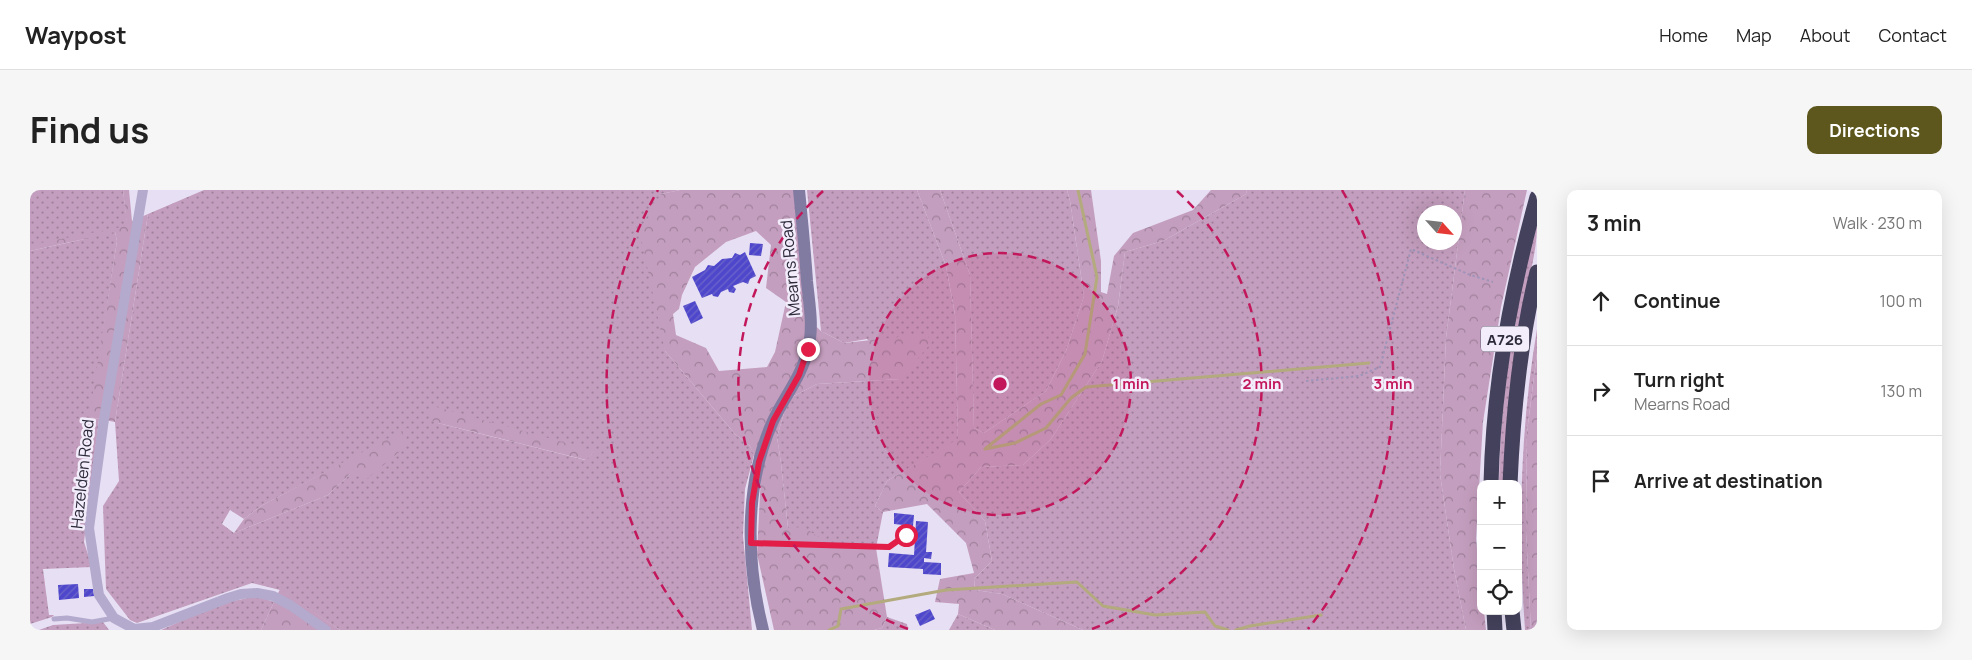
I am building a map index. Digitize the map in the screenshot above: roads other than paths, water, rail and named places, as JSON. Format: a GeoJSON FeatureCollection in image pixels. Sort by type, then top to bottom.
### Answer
{"type":"FeatureCollection","features":[{"type":"Feature","properties":{"kind":"highway","name":"A726"},"geometry":{"type":"LineString","coordinates":[[1491,480],[1498,394],[1508,322],[1537,197]]}},
{"type":"Feature","properties":{"kind":"highway","name":"A726"},"geometry":{"type":"LineString","coordinates":[[1510,480],[1515,406],[1537,272]]}},
{"type":"Feature","properties":{"kind":"highway"},"geometry":{"type":"LineString","coordinates":[[1494,615],[1495,630]]}},
{"type":"Feature","properties":{"kind":"highway"},"geometry":{"type":"LineString","coordinates":[[1512,615],[1514,630]]}},
{"type":"Feature","properties":{"kind":"street","name":"Hazelden Road"},"geometry":{"type":"LineString","coordinates":[[114,618],[99,595],[89,528],[104,419],[143,190]]}},
{"type":"Feature","properties":{"kind":"street","name":"Mearns Road"},"geometry":{"type":"LineString","coordinates":[[763,630],[757,606],[751,543],[752,503],[759,462],[773,421],[799,375],[808,349],[811,323],[799,190]]}},
{"type":"Feature","properties":{"kind":"street"},"geometry":{"type":"LineString","coordinates":[[114,618],[134,629],[151,628],[228,598],[241,594],[258,593],[272,596],[290,605],[326,630]]}},
{"type":"Feature","properties":{"kind":"lane"},"geometry":{"type":"LineString","coordinates":[[751,543],[889,547],[906,535]]}},
{"type":"Feature","properties":{"kind":"lane"},"geometry":{"type":"LineString","coordinates":[[54,619],[67,618],[92,622],[114,618]]}},
{"type":"Feature","properties":{"kind":"waterway"},"geometry":{"type":"LineString","coordinates":[[1078,190],[1097,277],[1085,354],[1061,395],[1041,404],[985,449],[1015,443],[1046,428],[1071,398],[1086,387],[1369,363]]}},
{"type":"Feature","properties":{"kind":"waterway"},"geometry":{"type":"LineString","coordinates":[[829,630],[838,626],[841,609],[946,590],[1077,582],[1103,606],[1155,615],[1205,612],[1215,626],[1228,630]]}},
{"type":"Feature","properties":{"kind":"waterway"},"geometry":{"type":"LineString","coordinates":[[1236,630],[1250,626],[1321,615]]}}]}
